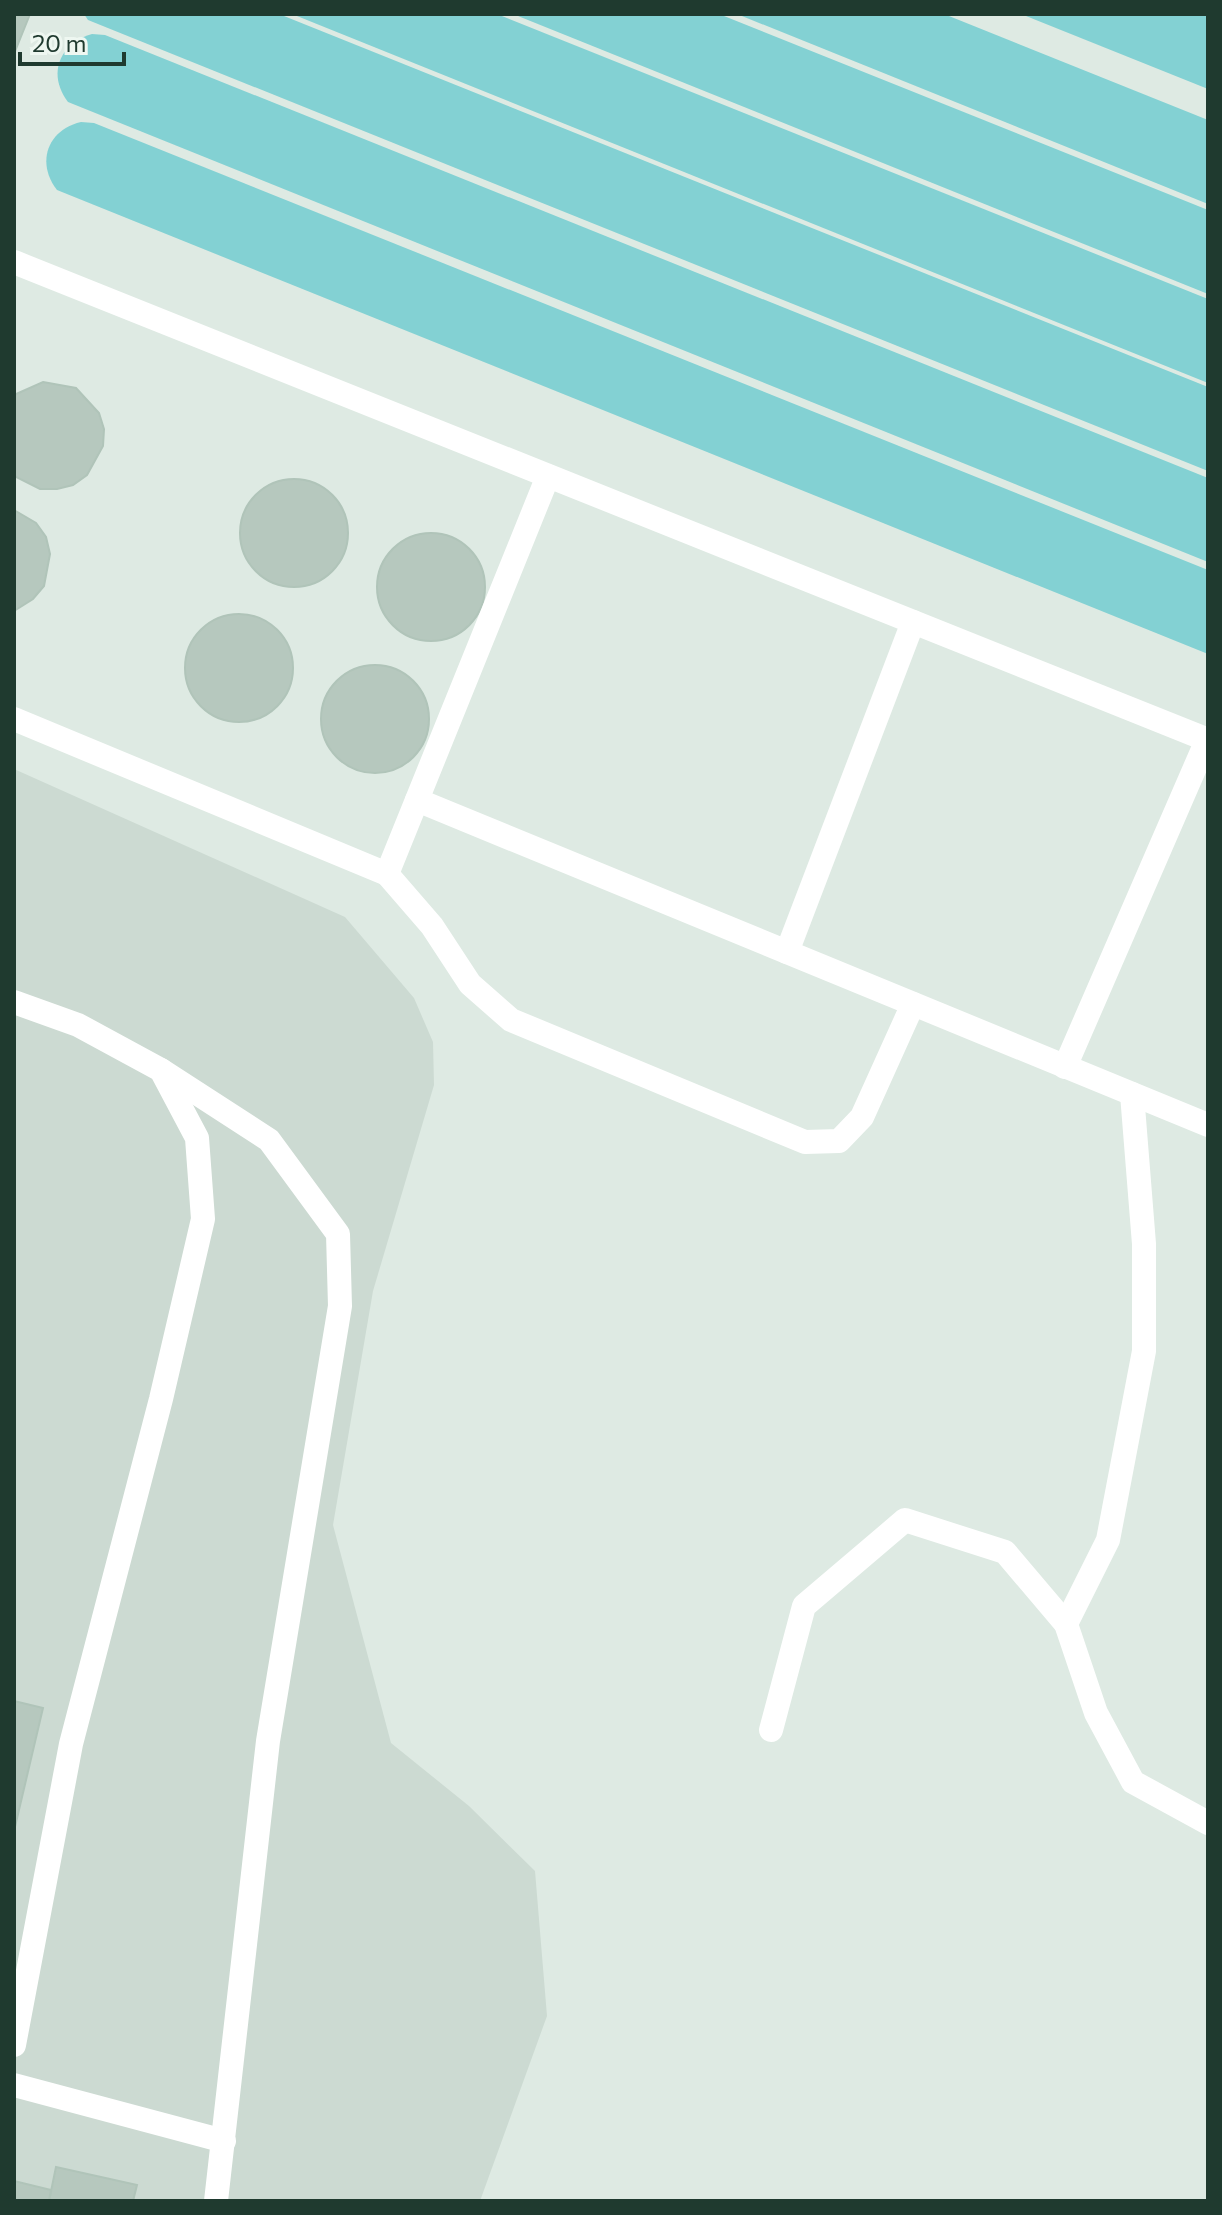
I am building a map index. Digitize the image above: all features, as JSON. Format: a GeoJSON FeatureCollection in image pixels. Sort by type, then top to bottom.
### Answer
{"type":"FeatureCollection","features":[{"type":"Feature","properties":{"kind":"lane"},"geometry":{"type":"LineString","coordinates":[[14,262],[1208,740],[1065,1067]]}},
{"type":"Feature","properties":{"kind":"lane"},"geometry":{"type":"LineString","coordinates":[[387,874],[548,476]]}},
{"type":"Feature","properties":{"kind":"lane"},"geometry":{"type":"LineString","coordinates":[[787,952],[913,622]]}},
{"type":"Feature","properties":{"kind":"lane"},"geometry":{"type":"LineString","coordinates":[[14,719],[387,874],[432,926],[470,984],[511,1020],[805,1142],[839,1141],[862,1117],[913,1004]]}},
{"type":"Feature","properties":{"kind":"lane"},"geometry":{"type":"LineString","coordinates":[[417,800],[1208,1125]]}},
{"type":"Feature","properties":{"kind":"lane"},"geometry":{"type":"LineString","coordinates":[[14,1002],[78,1025],[161,1070],[269,1140],[338,1234],[340,1306],[268,1741],[216,2201]]}},
{"type":"Feature","properties":{"kind":"lane"},"geometry":{"type":"LineString","coordinates":[[14,2045],[71,1744],[161,1399],[203,1219],[197,1138],[161,1070]]}},
{"type":"Feature","properties":{"kind":"lane"},"geometry":{"type":"LineString","coordinates":[[1066,1624],[1108,1540],[1144,1351],[1144,1244],[1132,1094]]}},
{"type":"Feature","properties":{"kind":"lane"},"geometry":{"type":"LineString","coordinates":[[771,1730],[804,1606],[905,1520],[1005,1552],[1066,1624],[1096,1713],[1133,1782],[1208,1823]]}},
{"type":"Feature","properties":{"kind":"lane"},"geometry":{"type":"LineString","coordinates":[[14,2085],[224,2141]]}},
{"type":"Feature","properties":{"kind":"shaded area"},"geometry":{"type":"Polygon","coordinates":[[[14,769],[345,917],[414,998],[433,1042],[434,1085],[373,1291],[333,1525],[391,1743],[469,1806],[535,1871],[547,2016],[480,2201],[14,2201],[14,769]]]}},
{"type":"Feature","properties":{"kind":"water"},"geometry":{"type":"Polygon","coordinates":[[[84,14],[279,14],[1208,387],[1208,471],[88,20],[84,14]]]}},
{"type":"Feature","properties":{"kind":"water"},"geometry":{"type":"Polygon","coordinates":[[[292,14],[497,14],[1208,299],[1208,383],[292,14]]]}},
{"type":"Feature","properties":{"kind":"water"},"geometry":{"type":"Polygon","coordinates":[[[513,14],[719,14],[1208,210],[1208,294],[513,14]]]}},
{"type":"Feature","properties":{"kind":"water"},"geometry":{"type":"Polygon","coordinates":[[[737,14],[944,14],[1208,120],[1208,204],[737,14]]]}},
{"type":"Feature","properties":{"kind":"water"},"geometry":{"type":"Polygon","coordinates":[[[1021,14],[1208,14],[1208,89],[1021,14]]]}},
{"type":"Feature","properties":{"kind":"water"},"geometry":{"type":"Polygon","coordinates":[[[92,34],[105,35],[1208,478],[1208,562],[68,102],[58,81],[60,61],[71,45],[92,34]]]}},
{"type":"Feature","properties":{"kind":"water"},"geometry":{"type":"Polygon","coordinates":[[[81,122],[94,123],[1208,570],[1208,654],[57,190],[47,169],[48,149],[60,132],[81,122]]]}},
{"type":"Feature","properties":{"kind":"building"},"geometry":{"type":"Polygon","coordinates":[[[14,14],[30,14],[14,54],[14,14]]]}},
{"type":"Feature","properties":{"kind":"building"},"geometry":{"type":"Polygon","coordinates":[[[43,382],[76,388],[99,413],[104,429],[103,446],[87,475],[73,485],[57,489],[40,489],[14,476],[14,395],[43,382]]]}},
{"type":"Feature","properties":{"kind":"building"},"geometry":{"type":"Polygon","coordinates":[[[294,479],[315,483],[332,495],[344,512],[348,533],[344,554],[332,571],[315,583],[294,587],[273,583],[256,571],[244,554],[240,533],[244,512],[256,495],[273,483],[294,479]]]}},
{"type":"Feature","properties":{"kind":"building"},"geometry":{"type":"Polygon","coordinates":[[[14,510],[36,523],[46,537],[50,554],[44,586],[33,599],[14,611],[14,510]]]}},
{"type":"Feature","properties":{"kind":"building"},"geometry":{"type":"Polygon","coordinates":[[[431,533],[452,537],[469,549],[481,566],[485,587],[481,608],[469,625],[452,637],[431,641],[410,637],[393,625],[381,608],[377,587],[381,566],[393,549],[410,537],[431,533]]]}},
{"type":"Feature","properties":{"kind":"building"},"geometry":{"type":"Polygon","coordinates":[[[239,614],[260,618],[277,630],[289,647],[293,668],[289,689],[277,706],[260,718],[239,722],[218,718],[201,706],[189,689],[185,668],[189,647],[201,630],[218,618],[239,614]]]}},
{"type":"Feature","properties":{"kind":"building"},"geometry":{"type":"Polygon","coordinates":[[[375,665],[396,669],[413,681],[425,698],[429,719],[425,740],[413,757],[396,769],[375,773],[354,769],[337,757],[325,740],[321,719],[325,698],[337,681],[354,669],[375,665]]]}},
{"type":"Feature","properties":{"kind":"building"},"geometry":{"type":"Polygon","coordinates":[[[14,1701],[43,1708],[14,1831],[14,1701]]]}},
{"type":"Feature","properties":{"kind":"building"},"geometry":{"type":"Polygon","coordinates":[[[56,2167],[137,2185],[133,2201],[49,2201],[56,2167]]]}},
{"type":"Feature","properties":{"kind":"building"},"geometry":{"type":"Polygon","coordinates":[[[14,2181],[51,2190],[49,2201],[14,2201],[14,2181]]]}}]}
